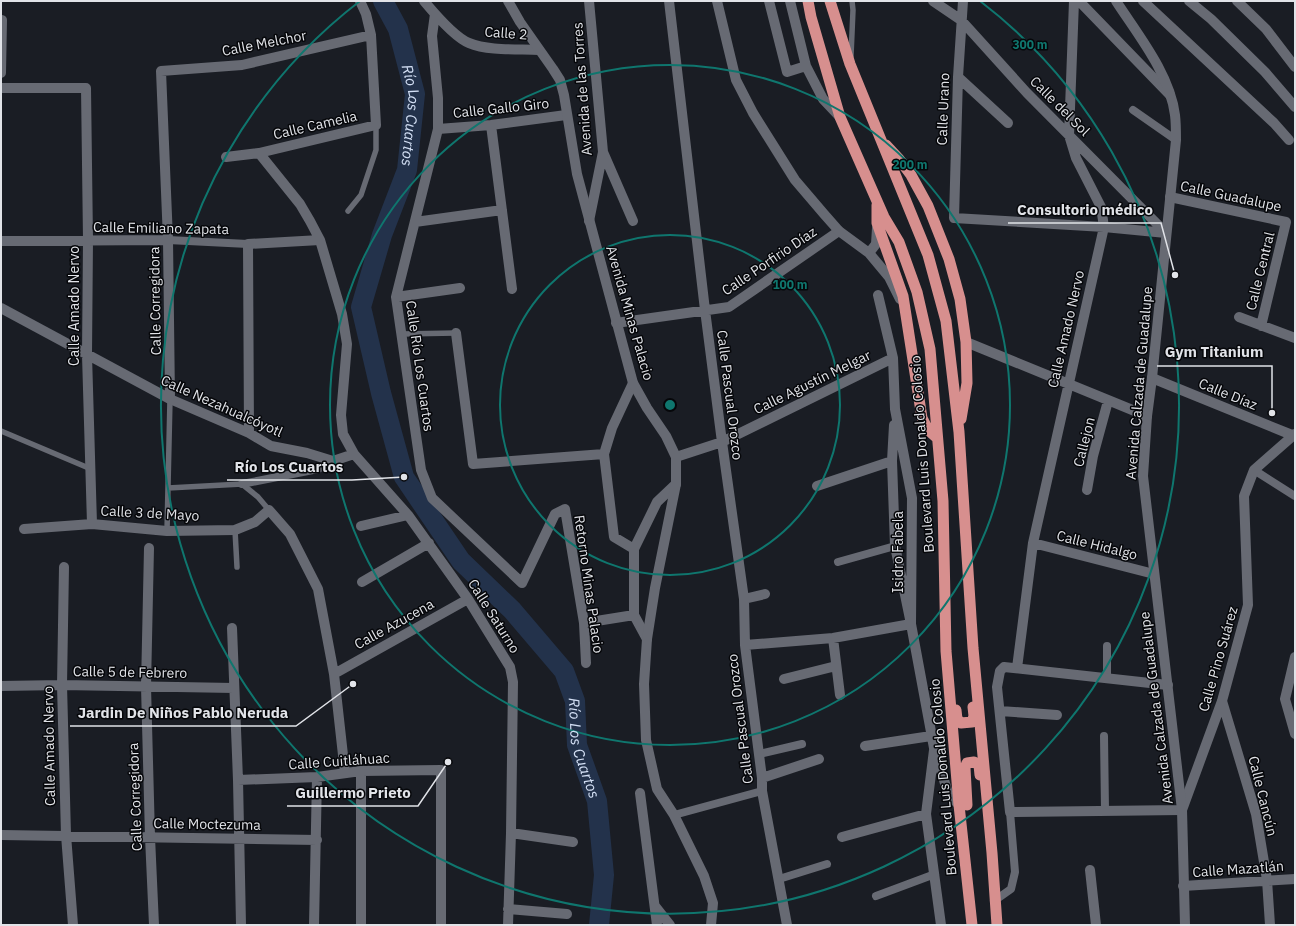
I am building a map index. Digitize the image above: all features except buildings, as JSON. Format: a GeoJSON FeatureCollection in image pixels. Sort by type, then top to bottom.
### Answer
{"type":"FeatureCollection","features":[{"type":"Feature","properties":{"kind":"highway","name":"Boulevard Luis Donaldo Colosio"},"geometry":{"type":"LineString","coordinates":[[808,1],[811,17],[840,117],[884,217],[899,242],[917,292],[930,349],[942,500],[946,651],[959,805],[972,925]]}},
{"type":"Feature","properties":{"kind":"highway"},"geometry":{"type":"LineString","coordinates":[[830,1],[850,64],[928,255],[946,321],[959,432],[973,648],[992,853],[994,901],[997,925]]}},
{"type":"Feature","properties":{"kind":"highway"},"geometry":{"type":"LineString","coordinates":[[881,140],[912,175],[928,206],[949,259],[960,299],[966,342],[967,384],[959,432]]}},
{"type":"Feature","properties":{"kind":"highway"},"geometry":{"type":"LineString","coordinates":[[877,200],[877,224],[903,296],[903,305],[912,349],[922,418],[928,430],[937,438]]}},
{"type":"Feature","properties":{"kind":"highway"},"geometry":{"type":"LineString","coordinates":[[946,651],[951,656],[957,719],[961,723],[972,722],[974,716],[969,658],[973,648]]}},
{"type":"Feature","properties":{"kind":"highway"},"geometry":{"type":"LineString","coordinates":[[965,856],[969,847],[964,768],[967,763],[974,762],[979,765],[986,845],[992,853]]}},
{"type":"Feature","properties":{"kind":"street"},"geometry":{"type":"LineString","coordinates":[[360,1],[366,14],[371,35],[376,125]]}},
{"type":"Feature","properties":{"kind":"street"},"geometry":{"type":"LineString","coordinates":[[424,1],[435,14]]}},
{"type":"Feature","properties":{"kind":"street","name":"Avenida Minas Palacio"},"geometry":{"type":"LineString","coordinates":[[508,1],[520,22],[560,80],[564,95],[576,174],[616,323],[634,383],[647,408],[666,436],[676,457],[676,484],[655,588],[647,639],[644,684],[646,740],[657,789],[674,815],[704,876],[713,903],[711,925]]}},
{"type":"Feature","properties":{"kind":"street","name":"Avenida de las Torres"},"geometry":{"type":"LineString","coordinates":[[589,1],[603,152],[589,221]]}},
{"type":"Feature","properties":{"kind":"street","name":"Calle Pascual Orozco"},"geometry":{"type":"LineString","coordinates":[[670,1],[705,310],[744,599],[745,645],[762,778],[762,792],[787,925]]}},
{"type":"Feature","properties":{"kind":"street"},"geometry":{"type":"LineString","coordinates":[[717,1],[736,80],[753,113],[795,180],[839,231],[869,253],[889,277],[903,305]]}},
{"type":"Feature","properties":{"kind":"street"},"geometry":{"type":"LineString","coordinates":[[769,1],[786,72],[806,66]]}},
{"type":"Feature","properties":{"kind":"street"},"geometry":{"type":"LineString","coordinates":[[790,1],[806,66],[824,99],[840,117]]}},
{"type":"Feature","properties":{"kind":"street","name":"Calle del Sol"},"geometry":{"type":"LineString","coordinates":[[933,1],[961,20],[1027,94],[1166,233]]}},
{"type":"Feature","properties":{"kind":"street","name":"Calle Urano"},"geometry":{"type":"LineString","coordinates":[[963,1],[958,76],[954,218],[1104,227]]}},
{"type":"Feature","properties":{"kind":"street","name":"Calle Amado Nervo"},"geometry":{"type":"LineString","coordinates":[[1017,668],[1033,543],[1104,227],[1101,207],[1076,158],[1069,135],[1074,1]]}},
{"type":"Feature","properties":{"kind":"street"},"geometry":{"type":"LineString","coordinates":[[1080,1],[1170,95]]}},
{"type":"Feature","properties":{"kind":"street","name":"Avenida Calzada de Guadalupe"},"geometry":{"type":"LineString","coordinates":[[1116,1],[1157,64],[1170,95],[1175,115],[1176,140],[1147,416],[1143,476],[1182,810],[1185,925]]}},
{"type":"Feature","properties":{"kind":"street"},"geometry":{"type":"LineString","coordinates":[[1143,1],[1274,122],[1289,140]]}},
{"type":"Feature","properties":{"kind":"street"},"geometry":{"type":"LineString","coordinates":[[1189,1],[1211,19],[1264,72],[1295,108]]}},
{"type":"Feature","properties":{"kind":"street"},"geometry":{"type":"LineString","coordinates":[[1237,1],[1266,29],[1295,67]]}},
{"type":"Feature","properties":{"kind":"street","name":"Calle 2"},"geometry":{"type":"LineString","coordinates":[[435,14],[457,36],[468,43],[487,48],[539,50]]}},
{"type":"Feature","properties":{"kind":"street","name":"Calle Río Los Cuartos"},"geometry":{"type":"LineString","coordinates":[[435,14],[432,36],[438,98],[438,129],[396,297],[421,470],[432,498],[522,582],[555,514],[565,509]]}},
{"type":"Feature","properties":{"kind":"street"},"geometry":{"type":"LineString","coordinates":[[1,73],[2,20]]}},
{"type":"Feature","properties":{"kind":"street","name":"Calle Melchor"},"geometry":{"type":"LineString","coordinates":[[161,71],[242,65],[371,35]]}},
{"type":"Feature","properties":{"kind":"street","name":"Calle Corregidora"},"geometry":{"type":"LineString","coordinates":[[161,71],[168,240],[170,399]]}},
{"type":"Feature","properties":{"kind":"street"},"geometry":{"type":"LineString","coordinates":[[958,76],[1008,123]]}},
{"type":"Feature","properties":{"kind":"street","name":"Calle Amado Nervo"},"geometry":{"type":"LineString","coordinates":[[1,88],[86,88],[88,240],[87,355],[92,524]]}},
{"type":"Feature","properties":{"kind":"street"},"geometry":{"type":"LineString","coordinates":[[1133,110],[1176,140]]}},
{"type":"Feature","properties":{"kind":"street","name":"Calle Gallo Giro"},"geometry":{"type":"LineString","coordinates":[[438,129],[491,125],[566,115]]}},
{"type":"Feature","properties":{"kind":"street","name":"Calle Camelia"},"geometry":{"type":"LineString","coordinates":[[226,157],[259,153],[376,125]]}},
{"type":"Feature","properties":{"kind":"street"},"geometry":{"type":"LineString","coordinates":[[491,125],[512,289]]}},
{"type":"Feature","properties":{"kind":"street"},"geometry":{"type":"LineString","coordinates":[[603,152],[632,221]]}},
{"type":"Feature","properties":{"kind":"street","name":"Calle Saturno"},"geometry":{"type":"LineString","coordinates":[[259,153],[300,204],[320,240],[342,314],[347,344],[341,415],[344,434],[354,454],[408,515],[429,542],[468,599],[510,667],[512,682],[511,833],[508,925]]}},
{"type":"Feature","properties":{"kind":"street","name":"Calle Guadalupe"},"geometry":{"type":"LineString","coordinates":[[1170,198],[1286,222]]}},
{"type":"Feature","properties":{"kind":"street"},"geometry":{"type":"LineString","coordinates":[[415,222],[502,210]]}},
{"type":"Feature","properties":{"kind":"street","name":"Calle Central"},"geometry":{"type":"LineString","coordinates":[[1261,326],[1286,222]]}},
{"type":"Feature","properties":{"kind":"street"},"geometry":{"type":"LineString","coordinates":[[869,253],[876,244],[877,224]]}},
{"type":"Feature","properties":{"kind":"street"},"geometry":{"type":"LineString","coordinates":[[1104,227],[1166,233]]}},
{"type":"Feature","properties":{"kind":"street","name":"Calle Porfirio Díaz"},"geometry":{"type":"LineString","coordinates":[[616,323],[729,307],[839,231]]}},
{"type":"Feature","properties":{"kind":"street","name":"Calle Emiliano Zapata"},"geometry":{"type":"LineString","coordinates":[[1,241],[168,240],[248,244],[320,240]]}},
{"type":"Feature","properties":{"kind":"street"},"geometry":{"type":"LineString","coordinates":[[248,244],[249,433]]}},
{"type":"Feature","properties":{"kind":"street"},"geometry":{"type":"LineString","coordinates":[[396,297],[460,288]]}},
{"type":"Feature","properties":{"kind":"street","name":"Isidro Fabela"},"geometry":{"type":"LineString","coordinates":[[878,295],[893,358],[894,409],[912,498],[911,624],[934,748],[948,792],[959,805]]}},
{"type":"Feature","properties":{"kind":"street","name":"Calle Nezahualcóyotl"},"geometry":{"type":"LineString","coordinates":[[1,308],[170,399],[249,433],[271,446],[307,453],[333,461]]}},
{"type":"Feature","properties":{"kind":"street"},"geometry":{"type":"LineString","coordinates":[[1239,317],[1295,338]]}},
{"type":"Feature","properties":{"kind":"street"},"geometry":{"type":"LineString","coordinates":[[456,333],[473,464],[604,454]]}},
{"type":"Feature","properties":{"kind":"street"},"geometry":{"type":"LineString","coordinates":[[966,342],[1147,416]]}},
{"type":"Feature","properties":{"kind":"street","name":"Calle Agustín Melgar"},"geometry":{"type":"LineString","coordinates":[[676,457],[722,442],[893,358]]}},
{"type":"Feature","properties":{"kind":"street","name":"Calle Díaz"},"geometry":{"type":"LineString","coordinates":[[1152,378],[1294,435]]}},
{"type":"Feature","properties":{"kind":"street"},"geometry":{"type":"LineString","coordinates":[[634,383],[612,428],[604,454],[614,537],[634,549]]}},
{"type":"Feature","properties":{"kind":"street","name":"Callejon"},"geometry":{"type":"LineString","coordinates":[[1087,490],[1093,456],[1108,401]]}},
{"type":"Feature","properties":{"kind":"street"},"geometry":{"type":"LineString","coordinates":[[745,645],[833,638],[911,624],[895,546],[892,461],[894,409]]}},
{"type":"Feature","properties":{"kind":"street","name":"Calle Pino Suárez"},"geometry":{"type":"LineString","coordinates":[[1182,810],[1222,701],[1248,606],[1244,496],[1254,470],[1294,435]]}},
{"type":"Feature","properties":{"kind":"street"},"geometry":{"type":"LineString","coordinates":[[242,484],[318,469],[333,461],[354,454]]}},
{"type":"Feature","properties":{"kind":"street"},"geometry":{"type":"LineString","coordinates":[[817,486],[892,461]]}},
{"type":"Feature","properties":{"kind":"street"},"geometry":{"type":"LineString","coordinates":[[1254,470],[1295,496]]}},
{"type":"Feature","properties":{"kind":"street"},"geometry":{"type":"LineString","coordinates":[[647,639],[634,615],[634,549],[657,502],[676,484]]}},
{"type":"Feature","properties":{"kind":"street","name":"Retorno Minas Palacio"},"geometry":{"type":"LineString","coordinates":[[565,509],[584,623],[586,663]]}},
{"type":"Feature","properties":{"kind":"street"},"geometry":{"type":"LineString","coordinates":[[270,510],[290,534],[318,589],[334,674],[345,774]]}},
{"type":"Feature","properties":{"kind":"street","name":"Calle 3 de Mayo"},"geometry":{"type":"LineString","coordinates":[[24,529],[92,524],[167,531],[235,530],[255,522],[270,510]]}},
{"type":"Feature","properties":{"kind":"street"},"geometry":{"type":"LineString","coordinates":[[361,526],[408,515]]}},
{"type":"Feature","properties":{"kind":"street"},"geometry":{"type":"LineString","coordinates":[[362,582],[429,542]]}},
{"type":"Feature","properties":{"kind":"street","name":"Calle Hidalgo"},"geometry":{"type":"LineString","coordinates":[[1033,543],[1154,574]]}},
{"type":"Feature","properties":{"kind":"street"},"geometry":{"type":"LineString","coordinates":[[838,562],[895,546]]}},
{"type":"Feature","properties":{"kind":"street","name":"Calle Corregidora"},"geometry":{"type":"LineString","coordinates":[[149,548],[146,686],[154,925]]}},
{"type":"Feature","properties":{"kind":"street","name":"Calle Amado Nervo"},"geometry":{"type":"LineString","coordinates":[[64,566],[62,685],[66,835],[73,925]]}},
{"type":"Feature","properties":{"kind":"street"},"geometry":{"type":"LineString","coordinates":[[744,599],[765,594]]}},
{"type":"Feature","properties":{"kind":"street","name":"Calle Azucena"},"geometry":{"type":"LineString","coordinates":[[334,674],[468,599]]}},
{"type":"Feature","properties":{"kind":"street"},"geometry":{"type":"LineString","coordinates":[[584,623],[634,615]]}},
{"type":"Feature","properties":{"kind":"street"},"geometry":{"type":"LineString","coordinates":[[232,628],[238,780],[241,925]]}},
{"type":"Feature","properties":{"kind":"street"},"geometry":{"type":"LineString","coordinates":[[833,638],[840,695]]}},
{"type":"Feature","properties":{"kind":"street"},"geometry":{"type":"LineString","coordinates":[[1107,646],[1107,678]]}},
{"type":"Feature","properties":{"kind":"street"},"geometry":{"type":"LineString","coordinates":[[1295,657],[1285,699],[1295,734]]}},
{"type":"Feature","properties":{"kind":"street"},"geometry":{"type":"LineString","coordinates":[[784,679],[836,666]]}},
{"type":"Feature","properties":{"kind":"street"},"geometry":{"type":"LineString","coordinates":[[994,901],[1011,889],[1015,872],[997,687],[1000,671],[1004,667],[1017,668],[1168,685]]}},
{"type":"Feature","properties":{"kind":"street","name":"Calle 5 de Febrero"},"geometry":{"type":"LineString","coordinates":[[1,686],[62,685],[234,688]]}},
{"type":"Feature","properties":{"kind":"street","name":"Calle Cancún"},"geometry":{"type":"LineString","coordinates":[[1222,701],[1256,814],[1267,880],[1270,925]]}},
{"type":"Feature","properties":{"kind":"street"},"geometry":{"type":"LineString","coordinates":[[1000,711],[1057,714]]}},
{"type":"Feature","properties":{"kind":"street"},"geometry":{"type":"LineString","coordinates":[[865,746],[931,736]]}},
{"type":"Feature","properties":{"kind":"street"},"geometry":{"type":"LineString","coordinates":[[1104,736],[1105,810]]}},
{"type":"Feature","properties":{"kind":"street"},"geometry":{"type":"LineString","coordinates":[[759,754],[802,744]]}},
{"type":"Feature","properties":{"kind":"street"},"geometry":{"type":"LineString","coordinates":[[934,748],[926,814],[941,925]]}},
{"type":"Feature","properties":{"kind":"street"},"geometry":{"type":"LineString","coordinates":[[762,778],[819,759]]}},
{"type":"Feature","properties":{"kind":"street","name":"Calle Cuitláhuac"},"geometry":{"type":"LineString","coordinates":[[238,780],[317,777],[361,771],[441,770],[441,925]]}},
{"type":"Feature","properties":{"kind":"street"},"geometry":{"type":"LineString","coordinates":[[361,771],[361,925]]}},
{"type":"Feature","properties":{"kind":"street"},"geometry":{"type":"LineString","coordinates":[[314,925],[317,777]]}},
{"type":"Feature","properties":{"kind":"street","name":"Calle Pascual Orozco"},"geometry":{"type":"LineString","coordinates":[[674,815],[762,792]]}},
{"type":"Feature","properties":{"kind":"street"},"geometry":{"type":"LineString","coordinates":[[640,793],[657,925]]}},
{"type":"Feature","properties":{"kind":"street"},"geometry":{"type":"LineString","coordinates":[[1010,812],[1182,810]]}},
{"type":"Feature","properties":{"kind":"street"},"geometry":{"type":"LineString","coordinates":[[842,837],[926,814]]}},
{"type":"Feature","properties":{"kind":"street"},"geometry":{"type":"LineString","coordinates":[[511,833],[573,842]]}},
{"type":"Feature","properties":{"kind":"street","name":"Calle Moctezuma"},"geometry":{"type":"LineString","coordinates":[[1,835],[316,840]]}},
{"type":"Feature","properties":{"kind":"street"},"geometry":{"type":"LineString","coordinates":[[779,879],[827,864]]}},
{"type":"Feature","properties":{"kind":"street"},"geometry":{"type":"LineString","coordinates":[[1090,870],[1096,925]]}},
{"type":"Feature","properties":{"kind":"street"},"geometry":{"type":"LineString","coordinates":[[876,896],[934,874]]}},
{"type":"Feature","properties":{"kind":"street","name":"Calle Mazatlán"},"geometry":{"type":"LineString","coordinates":[[1183,886],[1295,879]]}},
{"type":"Feature","properties":{"kind":"street"},"geometry":{"type":"LineString","coordinates":[[654,906],[670,925]]}},
{"type":"Feature","properties":{"kind":"street"},"geometry":{"type":"LineString","coordinates":[[508,909],[567,914]]}},
{"type":"Feature","properties":{"kind":"lane"},"geometry":{"type":"LineString","coordinates":[[850,64],[853,10],[852,1]]}},
{"type":"Feature","properties":{"kind":"lane"},"geometry":{"type":"LineString","coordinates":[[348,211],[361,195],[376,150],[376,125]]}},
{"type":"Feature","properties":{"kind":"lane"},"geometry":{"type":"LineString","coordinates":[[402,334],[456,333]]}},
{"type":"Feature","properties":{"kind":"lane","name":"Calle Corregidora"},"geometry":{"type":"LineString","coordinates":[[167,531],[170,399]]}},
{"type":"Feature","properties":{"kind":"lane"},"geometry":{"type":"LineString","coordinates":[[1,432],[91,469]]}},
{"type":"Feature","properties":{"kind":"lane"},"geometry":{"type":"LineString","coordinates":[[168,488],[242,484],[258,497],[270,510]]}},
{"type":"Feature","properties":{"kind":"lane"},"geometry":{"type":"LineString","coordinates":[[235,530],[237,567]]}},
{"type":"Feature","properties":{"kind":"waterway","name":"Río Los Cuartos"},"geometry":{"type":"LineString","coordinates":[[383,1],[398,29],[415,94],[407,170],[382,235],[361,307],[381,393],[404,477],[461,561],[512,610],[564,671],[575,701],[577,745],[597,801],[604,875],[599,925]]}},
{"type":"Feature","properties":{"kind":"place","name":"Consultorio médico"},"geometry":{"type":"Point","coordinates":[1175,275]}},
{"type":"Feature","properties":{"kind":"place","name":"Gym Titanium"},"geometry":{"type":"Point","coordinates":[1272,413]}},
{"type":"Feature","properties":{"kind":"place","name":"Río Los Cuartos"},"geometry":{"type":"Point","coordinates":[404,477]}},
{"type":"Feature","properties":{"kind":"place","name":"Jardin De Niños Pablo Neruda"},"geometry":{"type":"Point","coordinates":[353,684]}},
{"type":"Feature","properties":{"kind":"place","name":"Guillermo Prieto"},"geometry":{"type":"Point","coordinates":[448,762]}}]}
